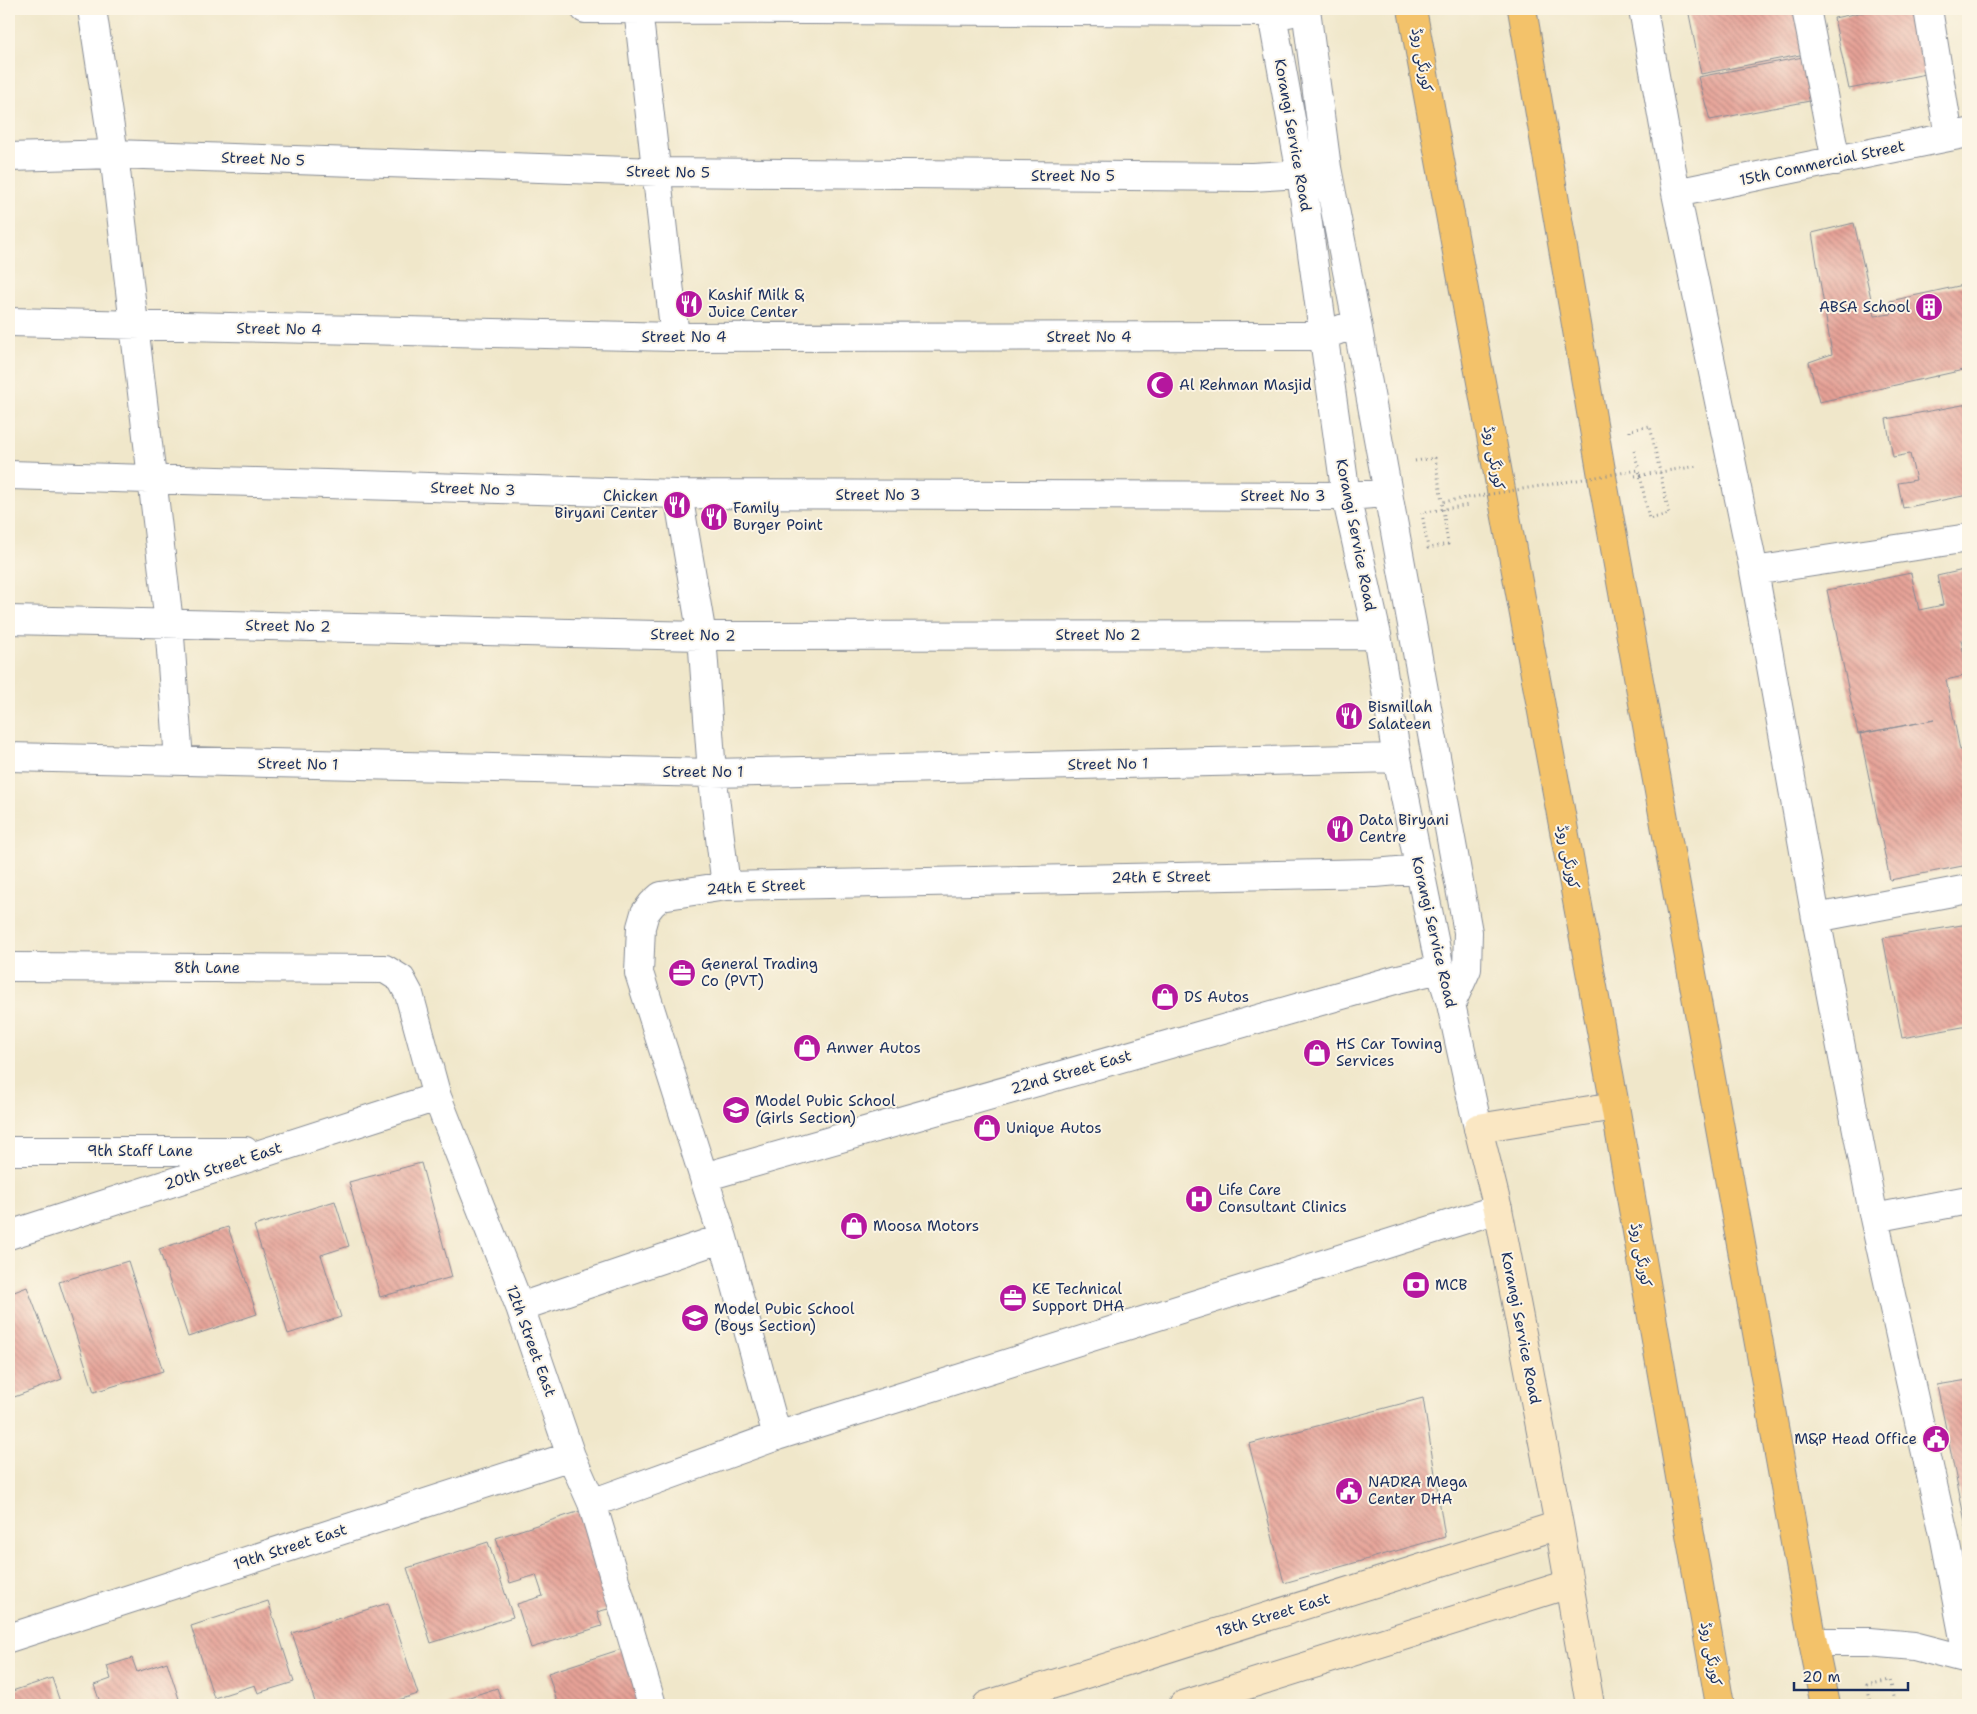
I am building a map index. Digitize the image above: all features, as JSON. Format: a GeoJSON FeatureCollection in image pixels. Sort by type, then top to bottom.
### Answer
{"type":"FeatureCollection","features":[{"type":"Feature","properties":{"kind":"main road","name":"کورنگی روڈ"},"geometry":{"type":"LineString","coordinates":[[1412,9],[1614,1106],[1720,1705]]}},
{"type":"Feature","properties":{"kind":"main road"},"geometry":{"type":"LineString","coordinates":[[1522,9],[1603,482],[1826,1705]]}},
{"type":"Feature","properties":{"kind":"street"},"geometry":{"type":"LineString","coordinates":[[92,9],[114,154],[169,623],[179,761]]}},
{"type":"Feature","properties":{"kind":"street"},"geometry":{"type":"LineString","coordinates":[[585,9],[1271,10],[1307,12],[1314,171],[1358,323],[1468,932],[1467,969],[1451,1004]]}},
{"type":"Feature","properties":{"kind":"street"},"geometry":{"type":"LineString","coordinates":[[638,9],[658,172],[675,337]]}},
{"type":"Feature","properties":{"kind":"street"},"geometry":{"type":"LineString","coordinates":[[1643,9],[1676,193],[1754,571],[1816,918],[1874,1218],[1945,1539],[1968,1660],[1914,1646],[1869,1642],[1813,1642]]}},
{"type":"Feature","properties":{"kind":"street"},"geometry":{"type":"LineString","coordinates":[[1806,9],[1836,161]]}},
{"type":"Feature","properties":{"kind":"street"},"geometry":{"type":"LineString","coordinates":[[1928,9],[1958,135]]}},
{"type":"Feature","properties":{"kind":"street","name":"Korangi Service Road"},"geometry":{"type":"LineString","coordinates":[[1271,10],[1314,171],[1323,336],[1346,496],[1376,635],[1397,758],[1440,969],[1451,1004],[1498,1209],[1559,1525],[1590,1705]]}},
{"type":"Feature","properties":{"kind":"street","name":"15th Commercial Street"},"geometry":{"type":"LineString","coordinates":[[1676,193],[1958,135]]}},
{"type":"Feature","properties":{"kind":"street","name":"Street No 5"},"geometry":{"type":"LineString","coordinates":[[9,157],[114,154],[658,172],[1252,177],[1314,171]]}},
{"type":"Feature","properties":{"kind":"street","name":"Street No 4"},"geometry":{"type":"LineString","coordinates":[[9,322],[675,337],[1323,336],[1358,323]]}},
{"type":"Feature","properties":{"kind":"street","name":"Street No 3"},"geometry":{"type":"LineString","coordinates":[[9,476],[678,494],[1346,496],[1390,505]]}},
{"type":"Feature","properties":{"kind":"street"},"geometry":{"type":"LineString","coordinates":[[678,494],[702,636],[712,773],[726,886]]}},
{"type":"Feature","properties":{"kind":"street"},"geometry":{"type":"LineString","coordinates":[[1754,571],[1968,538]]}},
{"type":"Feature","properties":{"kind":"street","name":"Street No 2"},"geometry":{"type":"LineString","coordinates":[[9,620],[702,636],[1376,635]]}},
{"type":"Feature","properties":{"kind":"street","name":"Street No 1"},"geometry":{"type":"LineString","coordinates":[[9,757],[712,773],[1397,758]]}},
{"type":"Feature","properties":{"kind":"street","name":"24th E Street"},"geometry":{"type":"LineString","coordinates":[[777,1436],[723,1238],[639,973],[639,942],[645,913],[661,896],[726,886],[1364,873],[1420,869]]}},
{"type":"Feature","properties":{"kind":"street"},"geometry":{"type":"LineString","coordinates":[[1816,918],[1968,889]]}},
{"type":"Feature","properties":{"kind":"street","name":"8th Lane"},"geometry":{"type":"LineString","coordinates":[[9,967],[385,969],[401,980]]}},
{"type":"Feature","properties":{"kind":"street","name":"22nd Street East"},"geometry":{"type":"LineString","coordinates":[[704,1177],[1389,981],[1440,969]]}},
{"type":"Feature","properties":{"kind":"street","name":"12th Street East"},"geometry":{"type":"LineString","coordinates":[[401,980],[409,994],[437,1096],[520,1307],[571,1456],[592,1502],[652,1705]]}},
{"type":"Feature","properties":{"kind":"street","name":"20th Street East"},"geometry":{"type":"LineString","coordinates":[[9,1235],[437,1096]]}},
{"type":"Feature","properties":{"kind":"street"},"geometry":{"type":"LineString","coordinates":[[1478,1128],[1614,1106]]}},
{"type":"Feature","properties":{"kind":"street","name":"9th Staff Lane"},"geometry":{"type":"LineString","coordinates":[[9,1151],[271,1151]]}},
{"type":"Feature","properties":{"kind":"street"},"geometry":{"type":"LineString","coordinates":[[1874,1218],[1968,1200]]}},
{"type":"Feature","properties":{"kind":"street"},"geometry":{"type":"LineString","coordinates":[[592,1502],[777,1436],[1498,1209]]}},
{"type":"Feature","properties":{"kind":"street"},"geometry":{"type":"LineString","coordinates":[[520,1307],[723,1238]]}},
{"type":"Feature","properties":{"kind":"street","name":"19th Street East"},"geometry":{"type":"LineString","coordinates":[[9,1638],[571,1456]]}},
{"type":"Feature","properties":{"kind":"street","name":"18th Street East"},"geometry":{"type":"LineString","coordinates":[[987,1705],[1559,1525]]}},
{"type":"Feature","properties":{"kind":"street"},"geometry":{"type":"LineString","coordinates":[[1183,1705],[1569,1584]]}},
{"type":"Feature","properties":{"kind":"path"},"geometry":{"type":"LineString","coordinates":[[1632,438],[1630,430],[1650,426],[1669,514],[1649,518],[1633,446]]}},
{"type":"Feature","properties":{"kind":"path"},"geometry":{"type":"LineString","coordinates":[[1416,470],[1414,461],[1435,458],[1448,544],[1428,548],[1421,504]]}},
{"type":"Feature","properties":{"kind":"path"},"geometry":{"type":"LineString","coordinates":[[1603,482],[1732,460]]}},
{"type":"Feature","properties":{"kind":"path"},"geometry":{"type":"LineString","coordinates":[[1442,502],[1639,470]]}},
{"type":"Feature","properties":{"kind":"path"},"geometry":{"type":"LineString","coordinates":[[1390,505],[1422,513],[1502,500]]}},
{"type":"Feature","properties":{"kind":"path"},"geometry":{"type":"LineString","coordinates":[[1871,1705],[1867,1685],[1890,1680],[1896,1705]]}},
{"type":"Feature","properties":{"kind":"building"},"geometry":{"type":"Polygon","coordinates":[[[1688,9],[1796,9],[1805,54],[1701,74],[1688,9]]]}},
{"type":"Feature","properties":{"kind":"building"},"geometry":{"type":"Polygon","coordinates":[[[1878,9],[1918,9],[1931,73],[1849,89],[1834,18],[1878,9]]]}},
{"type":"Feature","properties":{"kind":"building"},"geometry":{"type":"Polygon","coordinates":[[[1803,57],[1815,100],[1710,120],[1698,77],[1803,57]]]}},
{"type":"Feature","properties":{"kind":"building","name":"ABSA School"},"geometry":{"type":"Polygon","coordinates":[[[1854,223],[1875,316],[1892,314],[1890,301],[1968,284],[1968,369],[1819,402],[1809,362],[1832,354],[1812,233],[1854,223]]]}},
{"type":"Feature","properties":{"kind":"building"},"geometry":{"type":"Polygon","coordinates":[[[1968,404],[1968,495],[1903,508],[1898,483],[1916,480],[1910,454],[1893,457],[1886,419],[1968,404]]]}},
{"type":"Feature","properties":{"kind":"building"},"geometry":{"type":"Polygon","coordinates":[[[1968,569],[1968,639],[1961,640],[1968,675],[1946,680],[1960,750],[1968,748],[1968,808],[1966,809],[1968,821],[1968,865],[1890,880],[1860,734],[1934,720],[1858,734],[1827,590],[1911,573],[1919,610],[1943,605],[1937,576],[1968,569]]]}},
{"type":"Feature","properties":{"kind":"building"},"geometry":{"type":"Polygon","coordinates":[[[1968,924],[1968,1026],[1902,1038],[1883,938],[1968,924]]]}},
{"type":"Feature","properties":{"kind":"building"},"geometry":{"type":"Polygon","coordinates":[[[421,1163],[452,1277],[380,1297],[349,1182],[421,1163]]]}},
{"type":"Feature","properties":{"kind":"building"},"geometry":{"type":"Polygon","coordinates":[[[335,1201],[349,1246],[321,1255],[341,1317],[288,1334],[254,1226],[335,1201]]]}},
{"type":"Feature","properties":{"kind":"building"},"geometry":{"type":"Polygon","coordinates":[[[228,1227],[257,1314],[188,1337],[159,1249],[228,1227]]]}},
{"type":"Feature","properties":{"kind":"building"},"geometry":{"type":"Polygon","coordinates":[[[128,1261],[163,1371],[94,1392],[59,1282],[128,1261]]]}},
{"type":"Feature","properties":{"kind":"building"},"geometry":{"type":"Polygon","coordinates":[[[27,1287],[62,1379],[9,1399],[9,1294],[27,1287]]]}},
{"type":"Feature","properties":{"kind":"building"},"geometry":{"type":"Polygon","coordinates":[[[1968,1380],[1968,1531],[1967,1531],[1937,1385],[1968,1380]]]}},
{"type":"Feature","properties":{"kind":"building","name":"NADRA Mega Center DHA"},"geometry":{"type":"Polygon","coordinates":[[[1423,1398],[1445,1537],[1284,1583],[1249,1444],[1423,1398]]]}},
{"type":"Feature","properties":{"kind":"building"},"geometry":{"type":"Polygon","coordinates":[[[590,1508],[622,1605],[597,1612],[602,1626],[531,1648],[517,1604],[543,1596],[536,1575],[510,1583],[496,1538],[590,1508]]]}},
{"type":"Feature","properties":{"kind":"building"},"geometry":{"type":"Polygon","coordinates":[[[488,1542],[513,1617],[431,1643],[407,1568],[488,1542]]]}},
{"type":"Feature","properties":{"kind":"building"},"geometry":{"type":"Polygon","coordinates":[[[268,1601],[294,1682],[258,1693],[255,1685],[214,1698],[191,1626],[268,1601]]]}},
{"type":"Feature","properties":{"kind":"building"},"geometry":{"type":"Polygon","coordinates":[[[388,1603],[418,1694],[382,1705],[316,1705],[292,1633],[388,1603]]]}},
{"type":"Feature","properties":{"kind":"building"},"geometry":{"type":"Polygon","coordinates":[[[637,1644],[657,1705],[558,1705],[548,1673],[637,1644]]]}},
{"type":"Feature","properties":{"kind":"building"},"geometry":{"type":"Polygon","coordinates":[[[132,1658],[137,1672],[167,1662],[181,1705],[101,1705],[94,1685],[111,1679],[107,1666],[132,1658]]]}},
{"type":"Feature","properties":{"kind":"building"},"geometry":{"type":"Polygon","coordinates":[[[52,1678],[61,1705],[9,1705],[9,1692],[52,1678]]]}},
{"type":"Feature","properties":{"kind":"building"},"geometry":{"type":"Polygon","coordinates":[[[497,1688],[503,1705],[445,1705],[497,1688]]]}},
{"type":"Feature","properties":{"kind":"place","name":"Kashif Milk & Juice Center"},"geometry":{"type":"Point","coordinates":[689,304]}},
{"type":"Feature","properties":{"kind":"place","name":"ABSA School"},"geometry":{"type":"Point","coordinates":[1929,307]}},
{"type":"Feature","properties":{"kind":"place","name":"Al Rehman Masjid"},"geometry":{"type":"Point","coordinates":[1160,385]}},
{"type":"Feature","properties":{"kind":"place","name":"Chicken Biryani Center"},"geometry":{"type":"Point","coordinates":[677,505]}},
{"type":"Feature","properties":{"kind":"place","name":"Family Burger Point"},"geometry":{"type":"Point","coordinates":[714,517]}},
{"type":"Feature","properties":{"kind":"place","name":"Bismillah Salateen"},"geometry":{"type":"Point","coordinates":[1349,716]}},
{"type":"Feature","properties":{"kind":"place","name":"Data Biryani Centre"},"geometry":{"type":"Point","coordinates":[1340,829]}},
{"type":"Feature","properties":{"kind":"place","name":"General Trading Co (PVT)"},"geometry":{"type":"Point","coordinates":[682,973]}},
{"type":"Feature","properties":{"kind":"place","name":"DS Autos"},"geometry":{"type":"Point","coordinates":[1165,997]}},
{"type":"Feature","properties":{"kind":"place","name":"Anwer Autos"},"geometry":{"type":"Point","coordinates":[807,1048]}},
{"type":"Feature","properties":{"kind":"place","name":"HS Car Towing Services"},"geometry":{"type":"Point","coordinates":[1317,1053]}},
{"type":"Feature","properties":{"kind":"place","name":"Model Pubic School (Girls Section)"},"geometry":{"type":"Point","coordinates":[736,1110]}},
{"type":"Feature","properties":{"kind":"place","name":"Unique Autos"},"geometry":{"type":"Point","coordinates":[987,1128]}},
{"type":"Feature","properties":{"kind":"place","name":"Life Care Consultant Clinics"},"geometry":{"type":"Point","coordinates":[1199,1199]}},
{"type":"Feature","properties":{"kind":"place","name":"Moosa Motors"},"geometry":{"type":"Point","coordinates":[854,1226]}},
{"type":"Feature","properties":{"kind":"place","name":"MCB"},"geometry":{"type":"Point","coordinates":[1416,1285]}},
{"type":"Feature","properties":{"kind":"place","name":"KE Technical Support DHA"},"geometry":{"type":"Point","coordinates":[1013,1298]}},
{"type":"Feature","properties":{"kind":"place","name":"Model Pubic School (Boys Section)"},"geometry":{"type":"Point","coordinates":[695,1318]}},
{"type":"Feature","properties":{"kind":"place","name":"M&P Head Office"},"geometry":{"type":"Point","coordinates":[1936,1439]}},
{"type":"Feature","properties":{"kind":"place","name":"NADRA Mega Center DHA"},"geometry":{"type":"Point","coordinates":[1349,1491]}}]}
